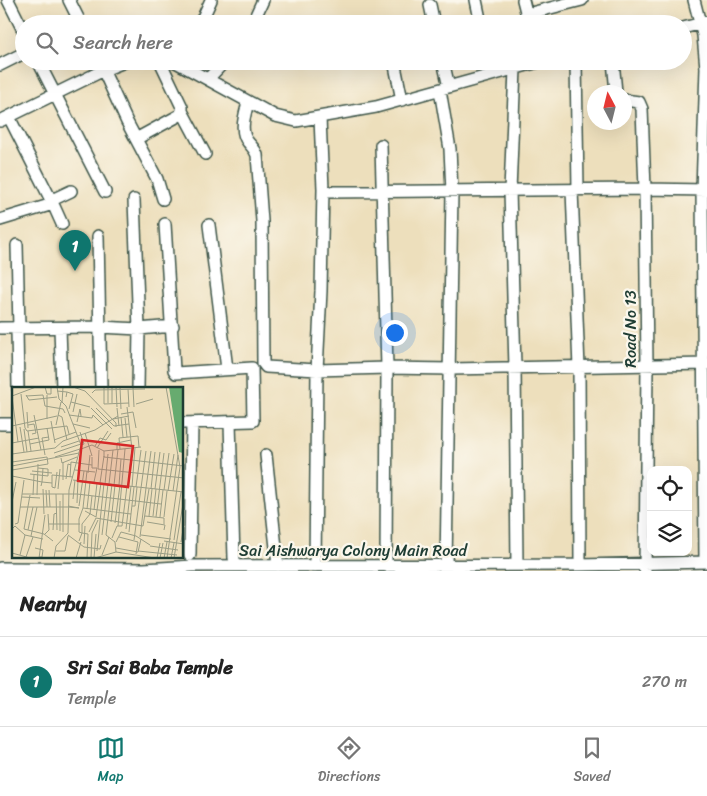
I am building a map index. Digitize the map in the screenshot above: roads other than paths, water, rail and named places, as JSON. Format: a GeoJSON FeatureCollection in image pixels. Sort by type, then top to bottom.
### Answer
{"type":"FeatureCollection","features":[{"type":"Feature","properties":{"kind":"street"},"geometry":{"type":"LineString","coordinates":[[8,0],[16,15]]}},
{"type":"Feature","properties":{"kind":"street"},"geometry":{"type":"LineString","coordinates":[[69,0],[76,15]]}},
{"type":"Feature","properties":{"kind":"street"},"geometry":{"type":"LineString","coordinates":[[204,15],[211,0]]}},
{"type":"Feature","properties":{"kind":"street"},"geometry":{"type":"LineString","coordinates":[[256,15],[263,0]]}},
{"type":"Feature","properties":{"kind":"street"},"geometry":{"type":"LineString","coordinates":[[476,0],[479,15]]}},
{"type":"Feature","properties":{"kind":"street"},"geometry":{"type":"LineString","coordinates":[[523,0],[527,15]]}},
{"type":"Feature","properties":{"kind":"street"},"geometry":{"type":"LineString","coordinates":[[539,15],[582,0]]}},
{"type":"Feature","properties":{"kind":"street"},"geometry":{"type":"LineString","coordinates":[[694,0],[703,22],[706,68],[702,565]]}},
{"type":"Feature","properties":{"kind":"street"},"geometry":{"type":"LineString","coordinates":[[430,5],[432,15]]}},
{"type":"Feature","properties":{"kind":"street"},"geometry":{"type":"LineString","coordinates":[[0,65],[15,57]]}},
{"type":"Feature","properties":{"kind":"street"},"geometry":{"type":"LineString","coordinates":[[43,70],[105,192]]}},
{"type":"Feature","properties":{"kind":"street"},"geometry":{"type":"LineString","coordinates":[[62,224],[53,202],[4,119],[55,94],[95,70]]}},
{"type":"Feature","properties":{"kind":"street"},"geometry":{"type":"LineString","coordinates":[[104,70],[127,122],[157,179],[163,199]]}},
{"type":"Feature","properties":{"kind":"street"},"geometry":{"type":"LineString","coordinates":[[164,70],[182,107],[182,111],[205,154]]}},
{"type":"Feature","properties":{"kind":"street"},"geometry":{"type":"LineString","coordinates":[[193,70],[276,116],[296,121],[320,118],[402,100],[511,70]]}},
{"type":"Feature","properties":{"kind":"street"},"geometry":{"type":"LineString","coordinates":[[208,79],[216,70]]}},
{"type":"Feature","properties":{"kind":"street"},"geometry":{"type":"LineString","coordinates":[[396,70],[402,100]]}},
{"type":"Feature","properties":{"kind":"street"},"geometry":{"type":"LineString","coordinates":[[443,70],[452,192],[446,565]]}},
{"type":"Feature","properties":{"kind":"street"},"geometry":{"type":"LineString","coordinates":[[495,70],[496,74]]}},
{"type":"Feature","properties":{"kind":"street"},"geometry":{"type":"LineString","coordinates":[[515,70],[510,191],[515,367],[517,565]]}},
{"type":"Feature","properties":{"kind":"street"},"geometry":{"type":"LineString","coordinates":[[576,70],[575,190],[579,368],[580,565]]}},
{"type":"Feature","properties":{"kind":"street"},"geometry":{"type":"LineString","coordinates":[[614,70],[615,85]]}},
{"type":"Feature","properties":{"kind":"street","name":"Road No 13"},"geometry":{"type":"LineString","coordinates":[[632,101],[641,104],[645,189],[647,366],[644,567]]}},
{"type":"Feature","properties":{"kind":"street"},"geometry":{"type":"LineString","coordinates":[[248,102],[243,126],[247,142],[256,150],[257,155],[262,221],[263,363],[266,367],[317,370],[579,368],[705,364]]}},
{"type":"Feature","properties":{"kind":"street"},"geometry":{"type":"LineString","coordinates":[[136,139],[180,115],[182,111]]}},
{"type":"Feature","properties":{"kind":"street"},"geometry":{"type":"LineString","coordinates":[[320,118],[323,189],[317,370],[323,568]]}},
{"type":"Feature","properties":{"kind":"street"},"geometry":{"type":"LineString","coordinates":[[380,567],[387,368],[382,146]]}},
{"type":"Feature","properties":{"kind":"street"},"geometry":{"type":"LineString","coordinates":[[323,189],[329,192],[704,190]]}},
{"type":"Feature","properties":{"kind":"street"},"geometry":{"type":"LineString","coordinates":[[0,220],[53,202],[71,192]]}},
{"type":"Feature","properties":{"kind":"street"},"geometry":{"type":"LineString","coordinates":[[134,200],[139,329],[138,387]]}},
{"type":"Feature","properties":{"kind":"street"},"geometry":{"type":"LineString","coordinates":[[165,224],[174,370],[176,373],[252,368],[253,421],[187,423],[190,555]]}},
{"type":"Feature","properties":{"kind":"street"},"geometry":{"type":"LineString","coordinates":[[209,225],[227,369]]}},
{"type":"Feature","properties":{"kind":"street"},"geometry":{"type":"LineString","coordinates":[[98,236],[101,387]]}},
{"type":"Feature","properties":{"kind":"street"},"geometry":{"type":"LineString","coordinates":[[17,245],[18,387]]}},
{"type":"Feature","properties":{"kind":"street"},"geometry":{"type":"LineString","coordinates":[[0,328],[100,326],[139,329],[172,326]]}},
{"type":"Feature","properties":{"kind":"street"},"geometry":{"type":"LineString","coordinates":[[60,328],[62,387]]}},
{"type":"Feature","properties":{"kind":"street"},"geometry":{"type":"LineString","coordinates":[[230,422],[234,558]]}},
{"type":"Feature","properties":{"kind":"street"},"geometry":{"type":"LineString","coordinates":[[266,455],[276,568]]}},
{"type":"Feature","properties":{"kind":"street","name":"Sai Aishwarya Colony Main Road"},"geometry":{"type":"LineString","coordinates":[[14,567],[121,566],[177,569],[427,568],[446,565],[482,568],[517,565],[535,568],[580,565],[593,568],[702,565]]}},
{"type":"Feature","properties":{"kind":"place","name":"Sri Sai Baba Temple"},"geometry":{"type":"Point","coordinates":[75,271]}}]}
